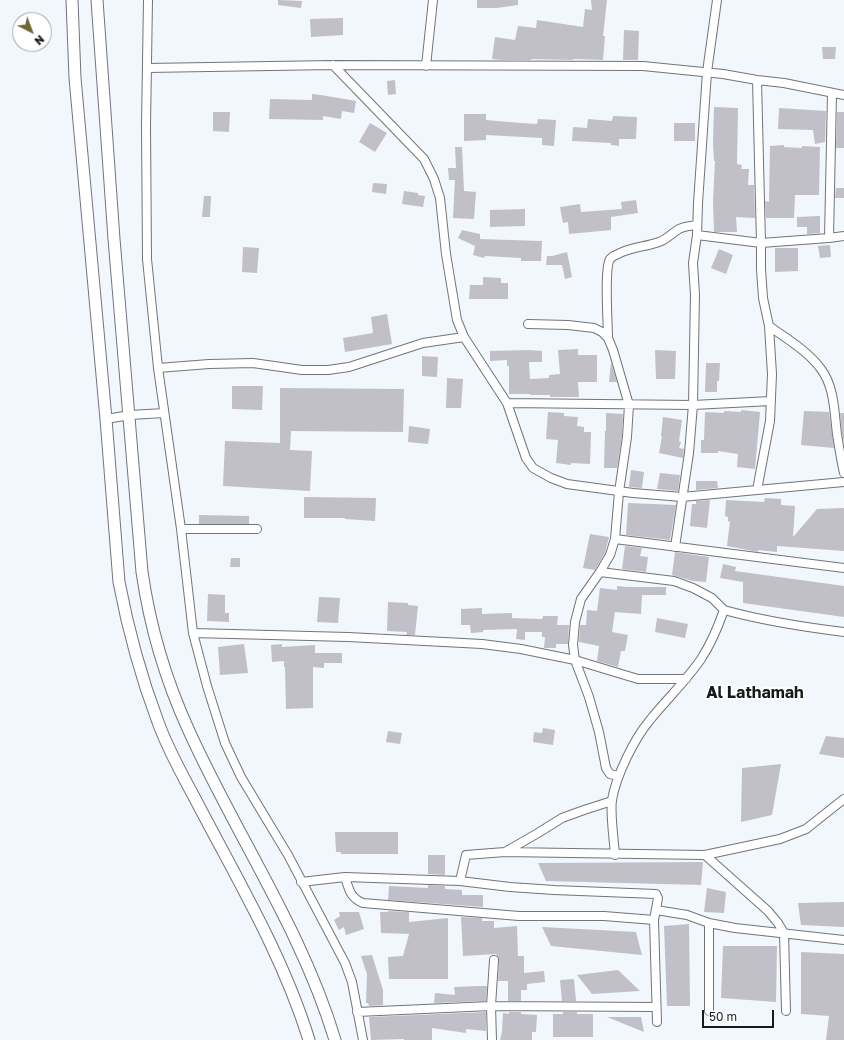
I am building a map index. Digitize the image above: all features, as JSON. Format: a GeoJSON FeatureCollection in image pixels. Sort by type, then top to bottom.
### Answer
{"type":"FeatureCollection","features":[{"type":"Feature","properties":{"kind":"main road"},"geometry":{"type":"LineString","coordinates":[[72,0],[75,78],[106,419],[119,582],[124,606],[142,674],[158,723],[174,759],[276,954],[309,1040]]}},
{"type":"Feature","properties":{"kind":"main road"},"geometry":{"type":"LineString","coordinates":[[98,0],[114,239],[142,572],[148,609],[159,652],[188,729],[204,764],[296,941],[311,973],[334,1040]]}},
{"type":"Feature","properties":{"kind":"street"},"geometry":{"type":"LineString","coordinates":[[148,0],[146,185],[147,259],[158,368],[181,529],[193,633],[207,686],[226,743],[241,777],[288,855],[344,963],[352,982],[363,1040]]}},
{"type":"Feature","properties":{"kind":"street"},"geometry":{"type":"LineString","coordinates":[[426,66],[433,0]]}},
{"type":"Feature","properties":{"kind":"street"},"geometry":{"type":"LineString","coordinates":[[675,547],[689,453],[693,405],[695,295],[693,263],[697,235],[707,72],[717,0]]}},
{"type":"Feature","properties":{"kind":"street"},"geometry":{"type":"LineString","coordinates":[[147,68],[333,65],[643,66],[707,72],[784,83],[844,95]]}},
{"type":"Feature","properties":{"kind":"street"},"geometry":{"type":"LineString","coordinates":[[333,65],[424,159],[434,178],[440,198],[457,320],[464,337],[507,403],[526,458],[533,468],[551,478],[567,484],[619,492],[682,497],[844,482]]}},
{"type":"Feature","properties":{"kind":"street"},"geometry":{"type":"LineString","coordinates":[[757,80],[761,269],[763,298],[769,326],[772,374],[770,421],[757,490]]}},
{"type":"Feature","properties":{"kind":"street"},"geometry":{"type":"LineString","coordinates":[[829,238],[832,93]]}},
{"type":"Feature","properties":{"kind":"street"},"geometry":{"type":"LineString","coordinates":[[618,776],[610,774],[606,768],[599,732],[575,660],[573,645],[575,622],[581,599],[610,555],[615,540],[619,492],[627,437],[629,405],[621,375],[608,338],[608,266],[611,258],[617,254],[636,247],[649,246],[661,242],[678,230],[697,225]]}},
{"type":"Feature","properties":{"kind":"street"},"geometry":{"type":"LineString","coordinates":[[697,235],[761,243],[844,236]]}},
{"type":"Feature","properties":{"kind":"street"},"geometry":{"type":"LineString","coordinates":[[528,324],[568,325],[594,328],[602,332],[608,338]]}},
{"type":"Feature","properties":{"kind":"street"},"geometry":{"type":"LineString","coordinates":[[769,326],[811,358],[822,369],[829,382],[835,407],[837,433],[844,473]]}},
{"type":"Feature","properties":{"kind":"street"},"geometry":{"type":"LineString","coordinates":[[158,368],[209,364],[253,363],[302,370],[328,370],[349,367],[423,343],[464,337]]}},
{"type":"Feature","properties":{"kind":"street"},"geometry":{"type":"LineString","coordinates":[[507,403],[693,405],[771,401]]}},
{"type":"Feature","properties":{"kind":"street"},"geometry":{"type":"LineString","coordinates":[[106,419],[130,415],[164,413]]}},
{"type":"Feature","properties":{"kind":"street"},"geometry":{"type":"LineString","coordinates":[[181,529],[257,529]]}},
{"type":"Feature","properties":{"kind":"street"},"geometry":{"type":"LineString","coordinates":[[615,540],[844,568]]}},
{"type":"Feature","properties":{"kind":"street"},"geometry":{"type":"LineString","coordinates":[[600,572],[674,581],[693,588],[712,598],[724,610],[752,618],[788,625],[844,632]]}},
{"type":"Feature","properties":{"kind":"street"},"geometry":{"type":"LineString","coordinates":[[615,855],[612,801],[618,776],[632,748],[648,722],[686,679],[700,660],[712,640],[724,610]]}},
{"type":"Feature","properties":{"kind":"street"},"geometry":{"type":"LineString","coordinates":[[193,633],[348,637],[482,644],[521,649],[575,660],[638,679],[686,679]]}},
{"type":"Feature","properties":{"kind":"street"},"geometry":{"type":"LineString","coordinates":[[460,881],[466,855],[505,852],[615,855],[705,855],[780,839],[806,829],[844,799]]}},
{"type":"Feature","properties":{"kind":"street"},"geometry":{"type":"LineString","coordinates":[[505,852],[562,818],[612,801]]}},
{"type":"Feature","properties":{"kind":"street"},"geometry":{"type":"LineString","coordinates":[[705,855],[768,911],[784,933],[786,1011]]}},
{"type":"Feature","properties":{"kind":"street"},"geometry":{"type":"LineString","coordinates":[[301,882],[345,877],[460,881],[510,887],[554,890],[654,893],[658,898],[654,920],[657,1022]]}},
{"type":"Feature","properties":{"kind":"street"},"geometry":{"type":"LineString","coordinates":[[345,877],[352,895],[356,900],[364,903],[519,916],[604,916],[654,920]]}},
{"type":"Feature","properties":{"kind":"street"},"geometry":{"type":"LineString","coordinates":[[656,910],[687,915],[710,923],[735,928],[844,940]]}},
{"type":"Feature","properties":{"kind":"street"},"geometry":{"type":"LineString","coordinates":[[709,1011],[710,923]]}},
{"type":"Feature","properties":{"kind":"street"},"geometry":{"type":"LineString","coordinates":[[492,1040],[491,1006],[494,960]]}},
{"type":"Feature","properties":{"kind":"street"},"geometry":{"type":"LineString","coordinates":[[357,1012],[491,1006],[656,1007]]}},
{"type":"Feature","properties":{"kind":"building"},"geometry":{"type":"Polygon","coordinates":[[[278,0],[302,1],[301,8],[278,5],[278,0]]]}},
{"type":"Feature","properties":{"kind":"building"},"geometry":{"type":"Polygon","coordinates":[[[477,0],[518,0],[518,5],[497,8],[477,8],[477,0]]]}},
{"type":"Feature","properties":{"kind":"building"},"geometry":{"type":"Polygon","coordinates":[[[591,0],[607,0],[603,36],[605,36],[603,60],[492,59],[495,37],[515,40],[518,26],[536,28],[537,20],[583,27],[585,9],[592,10],[591,0]]]}},
{"type":"Feature","properties":{"kind":"building"},"geometry":{"type":"Polygon","coordinates":[[[343,18],[343,35],[311,37],[310,19],[343,18]]]}},
{"type":"Feature","properties":{"kind":"building"},"geometry":{"type":"Polygon","coordinates":[[[624,30],[639,31],[638,60],[623,60],[624,30]]]}},
{"type":"Feature","properties":{"kind":"building"},"geometry":{"type":"Polygon","coordinates":[[[822,47],[836,47],[835,59],[823,59],[822,47]]]}},
{"type":"Feature","properties":{"kind":"building"},"geometry":{"type":"Polygon","coordinates":[[[395,80],[396,94],[388,95],[387,81],[395,80]]]}},
{"type":"Feature","properties":{"kind":"building"},"geometry":{"type":"Polygon","coordinates":[[[312,94],[356,101],[354,113],[342,111],[341,119],[323,116],[323,120],[269,119],[270,99],[312,100],[312,94]]]}},
{"type":"Feature","properties":{"kind":"building"},"geometry":{"type":"Polygon","coordinates":[[[714,107],[738,108],[737,164],[742,165],[741,169],[749,169],[748,185],[754,185],[755,218],[736,217],[737,232],[714,232],[714,107]]]}},
{"type":"Feature","properties":{"kind":"building"},"geometry":{"type":"Polygon","coordinates":[[[779,108],[826,111],[825,142],[815,144],[813,130],[778,129],[779,108]]]}},
{"type":"Feature","properties":{"kind":"building"},"geometry":{"type":"Polygon","coordinates":[[[213,112],[230,112],[229,132],[213,131],[213,112]]]}},
{"type":"Feature","properties":{"kind":"building"},"geometry":{"type":"Polygon","coordinates":[[[837,112],[844,112],[844,148],[836,148],[837,112]]]}},
{"type":"Feature","properties":{"kind":"building"},"geometry":{"type":"Polygon","coordinates":[[[464,114],[486,114],[486,120],[521,123],[537,124],[538,119],[556,120],[554,146],[542,145],[542,138],[486,135],[486,140],[464,141],[464,114]]]}},
{"type":"Feature","properties":{"kind":"building"},"geometry":{"type":"Polygon","coordinates":[[[613,116],[637,117],[636,139],[619,139],[619,146],[611,145],[611,143],[572,141],[573,127],[587,128],[588,119],[612,121],[613,116]]]}},
{"type":"Feature","properties":{"kind":"building"},"geometry":{"type":"Polygon","coordinates":[[[370,123],[387,133],[375,152],[359,142],[370,123]]]}},
{"type":"Feature","properties":{"kind":"building"},"geometry":{"type":"Polygon","coordinates":[[[674,123],[695,123],[695,141],[674,141],[674,123]]]}},
{"type":"Feature","properties":{"kind":"building"},"geometry":{"type":"Polygon","coordinates":[[[784,145],[784,147],[802,148],[802,146],[820,147],[819,195],[795,195],[794,218],[766,218],[765,201],[769,202],[770,146],[784,145]]]}},
{"type":"Feature","properties":{"kind":"building"},"geometry":{"type":"Polygon","coordinates":[[[455,147],[462,147],[464,191],[476,192],[474,219],[453,218],[455,180],[449,180],[448,168],[456,168],[455,147]]]}},
{"type":"Feature","properties":{"kind":"building"},"geometry":{"type":"Polygon","coordinates":[[[373,183],[387,184],[386,194],[372,192],[373,183]]]}},
{"type":"Feature","properties":{"kind":"building"},"geometry":{"type":"Polygon","coordinates":[[[836,188],[844,188],[844,198],[835,198],[836,188]]]}},
{"type":"Feature","properties":{"kind":"building"},"geometry":{"type":"Polygon","coordinates":[[[404,191],[418,193],[418,195],[425,196],[423,207],[402,204],[404,191]]]}},
{"type":"Feature","properties":{"kind":"building"},"geometry":{"type":"Polygon","coordinates":[[[204,196],[211,196],[210,217],[202,217],[204,196]]]}},
{"type":"Feature","properties":{"kind":"building"},"geometry":{"type":"Polygon","coordinates":[[[636,200],[638,213],[611,217],[611,230],[569,234],[568,222],[563,223],[560,207],[580,204],[581,212],[622,209],[621,202],[636,200]]]}},
{"type":"Feature","properties":{"kind":"building"},"geometry":{"type":"Polygon","coordinates":[[[525,209],[525,226],[490,227],[490,210],[525,209]]]}},
{"type":"Feature","properties":{"kind":"building"},"geometry":{"type":"Polygon","coordinates":[[[820,216],[820,233],[807,234],[807,227],[797,227],[797,217],[820,216]]]}},
{"type":"Feature","properties":{"kind":"building"},"geometry":{"type":"Polygon","coordinates":[[[462,230],[480,234],[480,239],[542,241],[541,261],[521,261],[521,258],[485,256],[484,258],[473,255],[475,246],[458,238],[462,230]]]}},
{"type":"Feature","properties":{"kind":"building"},"geometry":{"type":"Polygon","coordinates":[[[830,245],[831,257],[820,258],[818,246],[830,245]]]}},
{"type":"Feature","properties":{"kind":"building"},"geometry":{"type":"Polygon","coordinates":[[[243,247],[259,248],[257,273],[242,272],[243,247]]]}},
{"type":"Feature","properties":{"kind":"building"},"geometry":{"type":"Polygon","coordinates":[[[775,248],[798,248],[798,271],[775,272],[775,248]]]}},
{"type":"Feature","properties":{"kind":"building"},"geometry":{"type":"Polygon","coordinates":[[[719,249],[733,255],[726,274],[711,268],[719,249]]]}},
{"type":"Feature","properties":{"kind":"building"},"geometry":{"type":"Polygon","coordinates":[[[567,252],[572,277],[565,279],[562,265],[546,265],[547,256],[567,252]]]}},
{"type":"Feature","properties":{"kind":"building"},"geometry":{"type":"Polygon","coordinates":[[[483,277],[501,278],[501,283],[508,283],[508,299],[469,299],[470,285],[483,285],[483,277]]]}},
{"type":"Feature","properties":{"kind":"building"},"geometry":{"type":"Polygon","coordinates":[[[387,314],[392,344],[345,352],[343,338],[373,333],[371,317],[387,314]]]}},
{"type":"Feature","properties":{"kind":"building"},"geometry":{"type":"Polygon","coordinates":[[[578,349],[578,355],[597,355],[597,382],[578,382],[579,397],[550,397],[550,395],[509,394],[509,366],[507,366],[507,360],[490,361],[490,351],[542,351],[542,362],[529,362],[530,379],[549,378],[549,375],[560,374],[558,350],[578,349]]]}},
{"type":"Feature","properties":{"kind":"building"},"geometry":{"type":"Polygon","coordinates":[[[655,350],[676,351],[675,379],[656,379],[655,350]]]}},
{"type":"Feature","properties":{"kind":"building"},"geometry":{"type":"Polygon","coordinates":[[[422,356],[438,357],[437,377],[422,376],[422,356]]]}},
{"type":"Feature","properties":{"kind":"building"},"geometry":{"type":"Polygon","coordinates":[[[611,362],[617,382],[609,382],[611,362]]]}},
{"type":"Feature","properties":{"kind":"building"},"geometry":{"type":"Polygon","coordinates":[[[706,363],[720,363],[717,392],[705,392],[706,363]]]}},
{"type":"Feature","properties":{"kind":"building"},"geometry":{"type":"Polygon","coordinates":[[[447,378],[463,379],[461,408],[446,408],[447,378]]]}},
{"type":"Feature","properties":{"kind":"building"},"geometry":{"type":"Polygon","coordinates":[[[232,386],[263,386],[262,410],[232,409],[232,386]]]}},
{"type":"Feature","properties":{"kind":"building"},"geometry":{"type":"Polygon","coordinates":[[[280,388],[404,389],[403,432],[291,431],[290,450],[312,451],[310,491],[223,486],[225,441],[280,443],[280,388]]]}},
{"type":"Feature","properties":{"kind":"building"},"geometry":{"type":"Polygon","coordinates":[[[741,410],[760,412],[755,469],[737,467],[738,454],[718,451],[718,453],[701,453],[701,440],[704,440],[705,412],[724,413],[724,411],[741,412],[741,410]]]}},
{"type":"Feature","properties":{"kind":"building"},"geometry":{"type":"Polygon","coordinates":[[[804,411],[829,412],[834,448],[801,445],[804,411]]]}},
{"type":"Feature","properties":{"kind":"building"},"geometry":{"type":"Polygon","coordinates":[[[548,412],[564,413],[564,416],[578,417],[577,426],[584,427],[584,432],[591,432],[590,464],[571,463],[571,465],[556,463],[558,440],[546,439],[548,412]]]}},
{"type":"Feature","properties":{"kind":"building"},"geometry":{"type":"Polygon","coordinates":[[[606,413],[623,414],[622,436],[617,468],[604,468],[606,413]]]}},
{"type":"Feature","properties":{"kind":"building"},"geometry":{"type":"Polygon","coordinates":[[[840,413],[844,413],[844,443],[842,433],[840,413]]]}},
{"type":"Feature","properties":{"kind":"building"},"geometry":{"type":"Polygon","coordinates":[[[663,417],[682,420],[679,441],[681,442],[679,448],[684,449],[683,458],[659,453],[663,417]]]}},
{"type":"Feature","properties":{"kind":"building"},"geometry":{"type":"Polygon","coordinates":[[[409,426],[430,429],[428,444],[408,442],[409,426]]]}},
{"type":"Feature","properties":{"kind":"building"},"geometry":{"type":"Polygon","coordinates":[[[631,470],[644,472],[642,488],[629,487],[631,470]]]}},
{"type":"Feature","properties":{"kind":"building"},"geometry":{"type":"Polygon","coordinates":[[[660,473],[680,475],[678,491],[657,489],[660,473]]]}},
{"type":"Feature","properties":{"kind":"building"},"geometry":{"type":"Polygon","coordinates":[[[696,481],[717,481],[718,488],[696,490],[696,481]]]}},
{"type":"Feature","properties":{"kind":"building"},"geometry":{"type":"Polygon","coordinates":[[[304,497],[376,498],[375,521],[345,518],[304,518],[304,497]]]}},
{"type":"Feature","properties":{"kind":"building"},"geometry":{"type":"Polygon","coordinates":[[[765,498],[781,499],[781,505],[795,506],[793,537],[817,509],[844,508],[844,551],[777,546],[777,552],[758,550],[758,552],[727,546],[730,521],[728,522],[728,517],[725,516],[726,500],[764,502],[765,498]]]}},
{"type":"Feature","properties":{"kind":"building"},"geometry":{"type":"Polygon","coordinates":[[[710,500],[707,528],[690,526],[692,504],[696,504],[696,501],[710,500]]]}},
{"type":"Feature","properties":{"kind":"building"},"geometry":{"type":"Polygon","coordinates":[[[628,503],[676,505],[670,540],[626,535],[628,503]]]}},
{"type":"Feature","properties":{"kind":"building"},"geometry":{"type":"Polygon","coordinates":[[[199,515],[249,516],[249,524],[199,524],[199,515]]]}},
{"type":"Feature","properties":{"kind":"building"},"geometry":{"type":"Polygon","coordinates":[[[590,534],[609,537],[605,553],[595,570],[583,568],[590,534]]]}},
{"type":"Feature","properties":{"kind":"building"},"geometry":{"type":"Polygon","coordinates":[[[625,546],[642,548],[640,556],[648,557],[646,572],[622,569],[625,546]]]}},
{"type":"Feature","properties":{"kind":"building"},"geometry":{"type":"Polygon","coordinates":[[[675,552],[709,557],[706,582],[693,581],[672,575],[675,552]]]}},
{"type":"Feature","properties":{"kind":"building"},"geometry":{"type":"Polygon","coordinates":[[[231,558],[240,558],[240,567],[230,567],[231,558]]]}},
{"type":"Feature","properties":{"kind":"building"},"geometry":{"type":"Polygon","coordinates":[[[723,564],[736,567],[735,571],[844,586],[844,617],[743,603],[743,582],[720,578],[723,564]]]}},
{"type":"Feature","properties":{"kind":"building"},"geometry":{"type":"Polygon","coordinates":[[[617,586],[666,587],[666,595],[642,595],[641,614],[615,612],[612,632],[628,635],[625,651],[621,651],[618,667],[597,661],[599,646],[579,642],[580,625],[586,625],[587,610],[597,611],[600,588],[617,590],[617,586]]]}},
{"type":"Feature","properties":{"kind":"building"},"geometry":{"type":"Polygon","coordinates":[[[208,594],[225,595],[225,613],[229,613],[229,622],[207,621],[208,594]]]}},
{"type":"Feature","properties":{"kind":"building"},"geometry":{"type":"Polygon","coordinates":[[[319,597],[340,598],[338,623],[317,622],[319,597]]]}},
{"type":"Feature","properties":{"kind":"building"},"geometry":{"type":"Polygon","coordinates":[[[388,602],[408,603],[408,605],[418,606],[415,635],[406,635],[407,632],[387,631],[388,602]]]}},
{"type":"Feature","properties":{"kind":"building"},"geometry":{"type":"Polygon","coordinates":[[[482,608],[482,614],[512,613],[512,618],[542,619],[543,616],[558,616],[557,625],[569,625],[568,644],[556,644],[556,648],[544,648],[545,637],[542,637],[542,632],[525,632],[525,640],[516,639],[517,629],[483,630],[483,632],[471,633],[470,625],[461,625],[461,609],[482,608]]]}},
{"type":"Feature","properties":{"kind":"building"},"geometry":{"type":"Polygon","coordinates":[[[657,618],[688,624],[685,638],[655,632],[657,618]]]}},
{"type":"Feature","properties":{"kind":"building"},"geometry":{"type":"Polygon","coordinates":[[[244,644],[248,673],[220,675],[218,647],[244,644]]]}},
{"type":"Feature","properties":{"kind":"building"},"geometry":{"type":"Polygon","coordinates":[[[282,644],[282,647],[315,645],[315,653],[342,653],[342,663],[324,663],[324,668],[313,667],[313,708],[286,709],[284,661],[272,662],[271,645],[282,644]]]}},
{"type":"Feature","properties":{"kind":"building"},"geometry":{"type":"Polygon","coordinates":[[[543,728],[555,730],[553,745],[533,742],[534,732],[542,733],[543,728]]]}},
{"type":"Feature","properties":{"kind":"building"},"geometry":{"type":"Polygon","coordinates":[[[388,731],[402,733],[400,744],[386,742],[388,731]]]}},
{"type":"Feature","properties":{"kind":"building"},"geometry":{"type":"Polygon","coordinates":[[[826,736],[844,738],[844,758],[819,754],[826,736]]]}},
{"type":"Feature","properties":{"kind":"building"},"geometry":{"type":"Polygon","coordinates":[[[781,764],[772,815],[741,822],[742,768],[781,764]]]}},
{"type":"Feature","properties":{"kind":"building"},"geometry":{"type":"Polygon","coordinates":[[[335,832],[398,832],[398,854],[341,854],[341,852],[336,852],[335,832]]]}},
{"type":"Feature","properties":{"kind":"building"},"geometry":{"type":"Polygon","coordinates":[[[428,855],[445,855],[445,875],[428,874],[428,855]]]}},
{"type":"Feature","properties":{"kind":"building"},"geometry":{"type":"Polygon","coordinates":[[[703,862],[701,885],[546,881],[538,863],[703,862]]]}},
{"type":"Feature","properties":{"kind":"building"},"geometry":{"type":"Polygon","coordinates":[[[428,885],[445,886],[445,889],[462,890],[462,895],[483,895],[483,907],[388,900],[389,886],[428,888],[428,885]]]}},
{"type":"Feature","properties":{"kind":"building"},"geometry":{"type":"Polygon","coordinates":[[[707,888],[726,892],[724,913],[704,912],[707,888]]]}},
{"type":"Feature","properties":{"kind":"building"},"geometry":{"type":"Polygon","coordinates":[[[844,902],[844,927],[801,925],[798,903],[844,902]]]}},
{"type":"Feature","properties":{"kind":"building"},"geometry":{"type":"Polygon","coordinates":[[[339,912],[359,912],[364,929],[346,935],[344,927],[339,930],[334,920],[340,916],[339,912]]]}},
{"type":"Feature","properties":{"kind":"building"},"geometry":{"type":"Polygon","coordinates":[[[380,912],[409,912],[409,922],[448,918],[448,979],[389,979],[388,957],[403,956],[409,934],[381,933],[380,912]]]}},
{"type":"Feature","properties":{"kind":"building"},"geometry":{"type":"Polygon","coordinates":[[[461,917],[482,918],[482,921],[494,921],[494,928],[517,926],[518,956],[524,956],[524,973],[544,971],[545,982],[527,984],[527,990],[521,990],[521,1001],[508,1001],[508,981],[498,981],[499,960],[496,954],[463,956],[461,917]]]}},
{"type":"Feature","properties":{"kind":"building"},"geometry":{"type":"Polygon","coordinates":[[[689,924],[690,1006],[667,1006],[664,926],[689,924]]]}},
{"type":"Feature","properties":{"kind":"building"},"geometry":{"type":"Polygon","coordinates":[[[542,927],[636,932],[642,955],[551,946],[542,927]]]}},
{"type":"Feature","properties":{"kind":"building"},"geometry":{"type":"Polygon","coordinates":[[[723,946],[777,946],[776,1002],[721,998],[723,946]]]}},
{"type":"Feature","properties":{"kind":"building"},"geometry":{"type":"Polygon","coordinates":[[[801,952],[844,954],[844,1040],[826,1040],[829,1016],[801,1014],[801,952]]]}},
{"type":"Feature","properties":{"kind":"building"},"geometry":{"type":"Polygon","coordinates":[[[372,955],[383,990],[383,1005],[369,1006],[368,1003],[366,1003],[367,974],[361,956],[372,955]]]}},
{"type":"Feature","properties":{"kind":"building"},"geometry":{"type":"Polygon","coordinates":[[[618,970],[640,991],[592,994],[577,975],[618,970]]]}},
{"type":"Feature","properties":{"kind":"building"},"geometry":{"type":"Polygon","coordinates":[[[574,979],[576,1001],[562,1001],[560,980],[574,979]]]}},
{"type":"Feature","properties":{"kind":"building"},"geometry":{"type":"Polygon","coordinates":[[[487,986],[486,1001],[434,1003],[435,993],[455,995],[454,987],[487,986]]]}},
{"type":"Feature","properties":{"kind":"building"},"geometry":{"type":"Polygon","coordinates":[[[486,1012],[486,1031],[466,1029],[466,1033],[432,1028],[432,1040],[371,1040],[369,1017],[486,1012]]]}},
{"type":"Feature","properties":{"kind":"building"},"geometry":{"type":"Polygon","coordinates":[[[509,1012],[521,1012],[521,1014],[537,1015],[536,1032],[532,1032],[532,1040],[500,1040],[503,1013],[509,1014],[509,1012]]]}},
{"type":"Feature","properties":{"kind":"building"},"geometry":{"type":"Polygon","coordinates":[[[563,1012],[593,1014],[593,1037],[553,1037],[553,1014],[563,1014],[563,1012]]]}},
{"type":"Feature","properties":{"kind":"building"},"geometry":{"type":"Polygon","coordinates":[[[607,1017],[641,1017],[644,1032],[607,1017]]]}},
{"type":"Feature","properties":{"kind":"district","name":"Al Lathamah"},"geometry":{"type":"Point","coordinates":[755,693]}}]}
